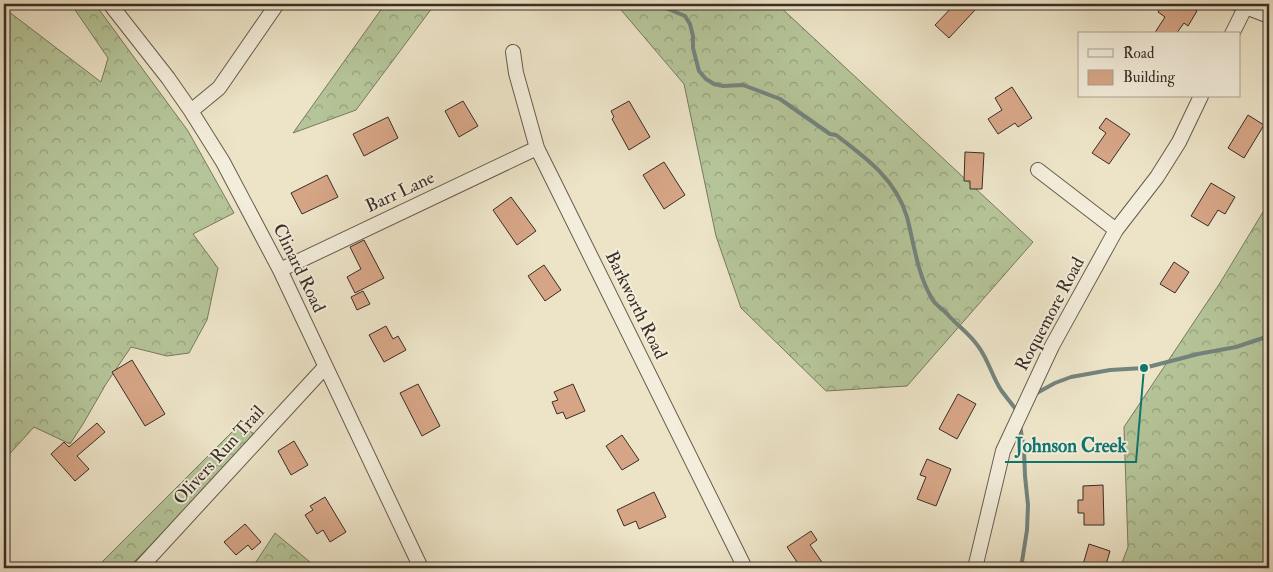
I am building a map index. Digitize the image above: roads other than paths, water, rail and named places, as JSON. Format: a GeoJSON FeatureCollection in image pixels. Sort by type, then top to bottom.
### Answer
{"type":"FeatureCollection","features":[{"type":"Feature","properties":{"kind":"street","name":"Clinard Road"},"geometry":{"type":"LineString","coordinates":[[110,4],[168,78],[224,162],[280,270],[421,568]]}},
{"type":"Feature","properties":{"kind":"street"},"geometry":{"type":"LineString","coordinates":[[191,111],[218,88],[277,4]]}},
{"type":"Feature","properties":{"kind":"street"},"geometry":{"type":"LineString","coordinates":[[1233,32],[1241,6],[1269,16]]}},
{"type":"Feature","properties":{"kind":"street","name":"Barkworth Road"},"geometry":{"type":"LineString","coordinates":[[514,52],[516,72],[537,148],[746,568]]}},
{"type":"Feature","properties":{"kind":"street","name":"Roquemore Road"},"geometry":{"type":"LineString","coordinates":[[974,568],[1003,451],[1052,346],[1116,230],[1158,177],[1179,142],[1200,98]]}},
{"type":"Feature","properties":{"kind":"street","name":"Barr Lane"},"geometry":{"type":"LineString","coordinates":[[280,270],[537,148]]}},
{"type":"Feature","properties":{"kind":"street"},"geometry":{"type":"LineString","coordinates":[[1038,170],[1116,230]]}},
{"type":"Feature","properties":{"kind":"street","name":"Olivers Run Trail"},"geometry":{"type":"LineString","coordinates":[[140,568],[325,366]]}},
{"type":"Feature","properties":{"kind":"waterway"},"geometry":{"type":"LineString","coordinates":[[656,4],[685,16],[690,24],[693,48],[699,71],[706,79],[714,84],[723,86],[743,85],[780,99],[830,134],[836,135],[858,152],[887,180],[902,203],[919,268],[933,300],[975,342],[985,356],[1001,390],[1017,411]]}},
{"type":"Feature","properties":{"kind":"waterway"},"geometry":{"type":"LineString","coordinates":[[1035,394],[1071,377],[1110,370],[1144,368],[1198,354],[1236,347],[1269,336]]}},
{"type":"Feature","properties":{"kind":"waterway"},"geometry":{"type":"LineString","coordinates":[[1020,425],[1028,505],[1027,530],[1021,568]]}},
{"type":"Feature","properties":{"kind":"place","name":"Johnson Creek"},"geometry":{"type":"Point","coordinates":[1144,368]}}]}
